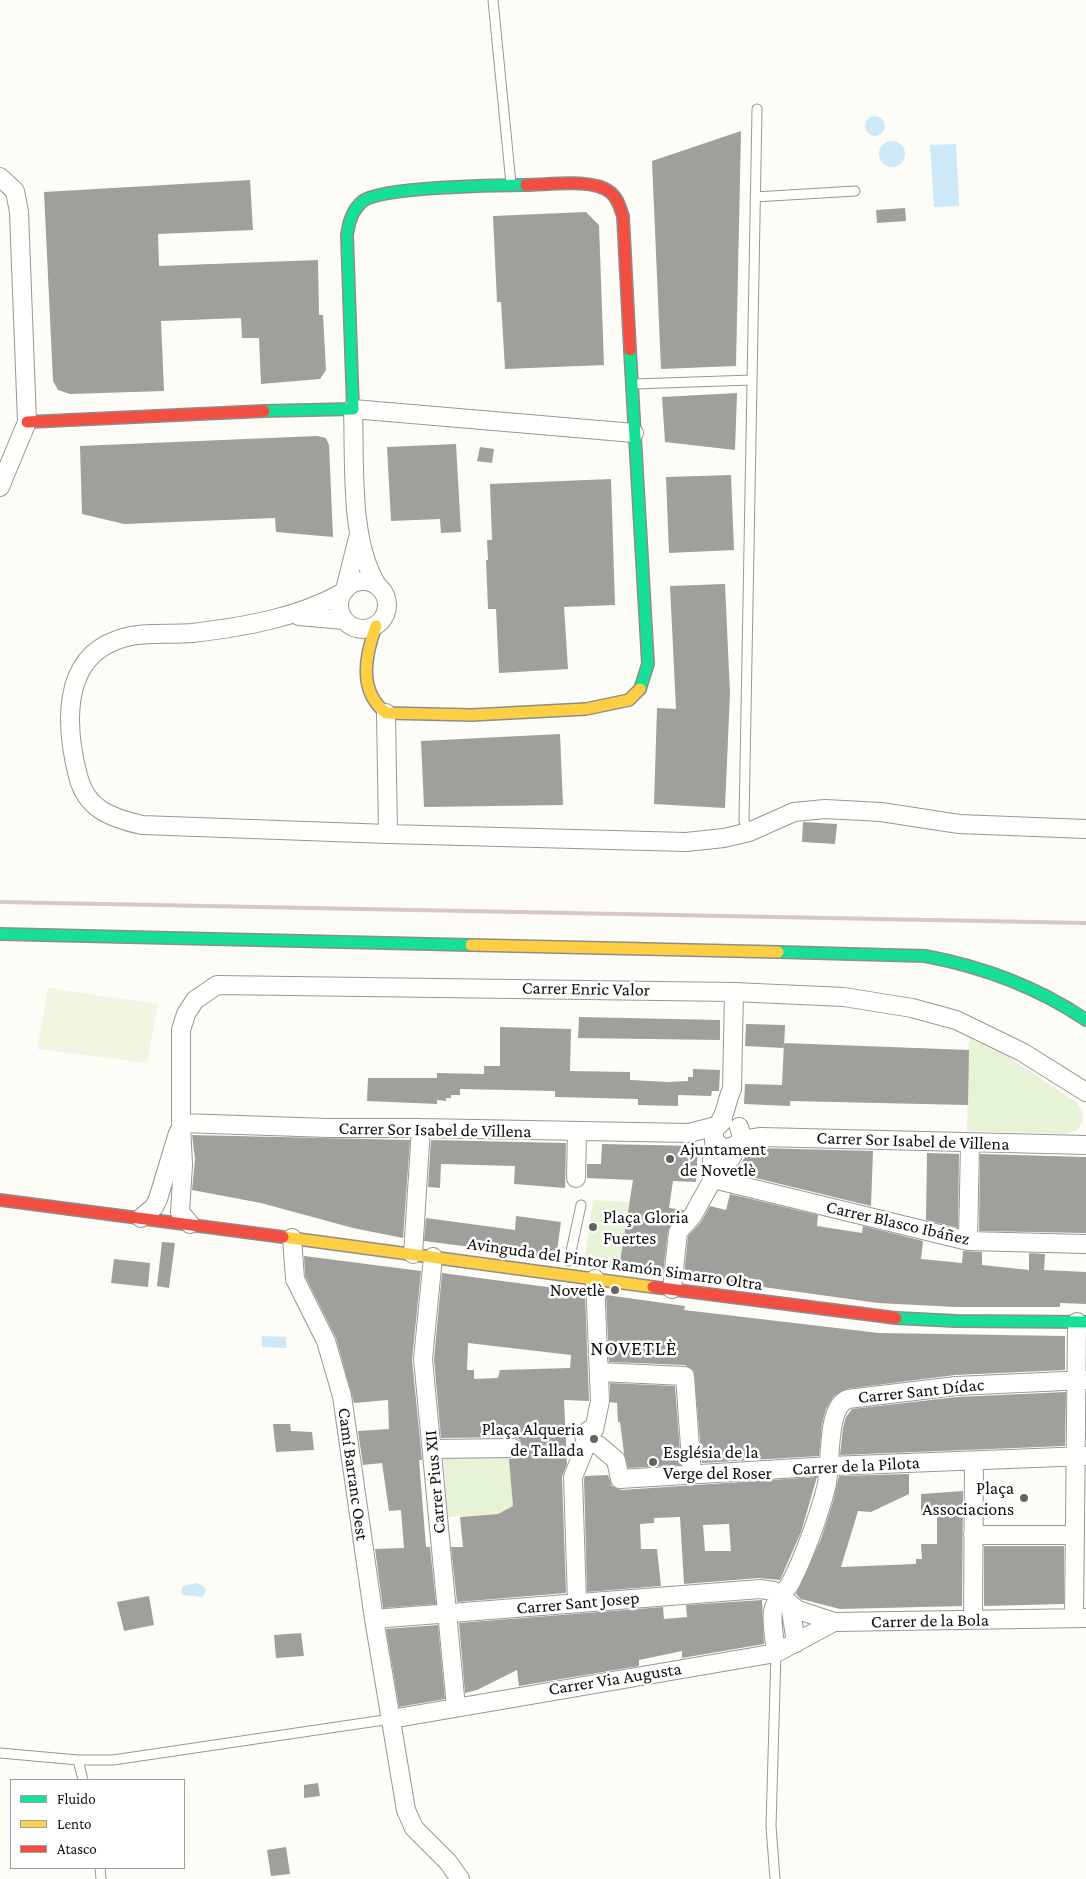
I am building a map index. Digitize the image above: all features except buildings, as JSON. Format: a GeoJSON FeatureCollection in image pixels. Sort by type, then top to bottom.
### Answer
{"type":"FeatureCollection","features":[{"type":"Feature","properties":{"kind":"street"},"geometry":{"type":"LineString","coordinates":[[0,177],[15,192],[19,212],[26,422],[0,487]]}},
{"type":"Feature","properties":{"kind":"street"},"geometry":{"type":"LineString","coordinates":[[358,538],[339,606],[366,670],[371,697],[379,709],[386,713],[533,712],[617,706],[629,700],[637,692],[645,678],[648,664],[623,216],[619,204],[610,192],[587,184],[511,185],[386,192],[368,196],[356,206],[348,224],[347,236],[358,538],[368,571],[387,599],[388,607],[382,620],[376,626],[370,642],[366,670]]}},
{"type":"Feature","properties":{"kind":"street"},"geometry":{"type":"LineString","coordinates":[[26,422],[232,412],[353,409],[634,433]]}},
{"type":"Feature","properties":{"kind":"street"},"geometry":{"type":"LineString","coordinates":[[377,585],[359,581],[322,604],[286,615],[214,630],[136,636],[117,640],[100,649],[85,664],[75,680],[70,700],[71,743],[81,788],[97,809],[110,816],[142,825],[686,842],[724,838],[748,832],[794,812],[825,808],[881,812],[958,824],[1086,829]]}},
{"type":"Feature","properties":{"kind":"street"},"geometry":{"type":"LineString","coordinates":[[286,615],[347,623],[358,629],[376,626]]}},
{"type":"Feature","properties":{"kind":"street"},"geometry":{"type":"LineString","coordinates":[[386,713],[388,834]]}},
{"type":"Feature","properties":{"kind":"street"},"geometry":{"type":"LineString","coordinates":[[0,934],[916,955],[966,963],[1001,973],[1034,988],[1086,1020]]}},
{"type":"Feature","properties":{"kind":"street","name":"Carrer Enric Valor"},"geometry":{"type":"LineString","coordinates":[[190,1224],[180,1212],[184,1164],[181,1124],[181,1030],[186,1014],[195,1000],[217,985],[734,992],[844,998],[926,1011],[956,1020],[1002,1041],[1086,1092]]}},
{"type":"Feature","properties":{"kind":"street"},"geometry":{"type":"LineString","coordinates":[[672,1289],[678,1232],[693,1215],[713,1179],[731,1158],[727,1133],[736,1098],[732,1089],[734,992]]}},
{"type":"Feature","properties":{"kind":"street","name":"Carrer Enric Valor"},"geometry":{"type":"LineString","coordinates":[[140,1218],[154,1207],[158,1199],[181,1124]]}},
{"type":"Feature","properties":{"kind":"street","name":"Carrer Sor Isabel de Villena"},"geometry":{"type":"LineString","coordinates":[[181,1124],[329,1128],[727,1133],[761,1137],[970,1144],[1086,1145]]}},
{"type":"Feature","properties":{"kind":"street"},"geometry":{"type":"LineString","coordinates":[[413,1254],[421,1128]]}},
{"type":"Feature","properties":{"kind":"street"},"geometry":{"type":"LineString","coordinates":[[576,1178],[578,1132]]}},
{"type":"Feature","properties":{"kind":"street"},"geometry":{"type":"LineString","coordinates":[[713,1179],[712,1151],[727,1133]]}},
{"type":"Feature","properties":{"kind":"street","name":"Carrer Sor Isabel de Villena"},"geometry":{"type":"LineString","coordinates":[[1064,1145],[1086,1136]]}},
{"type":"Feature","properties":{"kind":"street"},"geometry":{"type":"LineString","coordinates":[[968,1241],[970,1144]]}},
{"type":"Feature","properties":{"kind":"street","name":"Carrer Blasco Ibáñez"},"geometry":{"type":"LineString","coordinates":[[713,1179],[968,1241],[1086,1244]]}},
{"type":"Feature","properties":{"kind":"street","name":"Avinguda del Pintor Ramón Simarro Oltra"},"geometry":{"type":"LineString","coordinates":[[0,1200],[433,1257],[568,1268],[595,1279],[894,1319],[1081,1322]]}},
{"type":"Feature","properties":{"kind":"street","name":"Camí Barranc Oest"},"geometry":{"type":"LineString","coordinates":[[292,1238],[295,1279],[308,1309],[326,1341],[341,1390],[374,1619],[406,1810],[410,1822],[436,1852],[448,1862],[460,1879]]}},
{"type":"Feature","properties":{"kind":"street","name":"Carrer Pius XII"},"geometry":{"type":"LineString","coordinates":[[433,1257],[423,1359],[456,1707]]}},
{"type":"Feature","properties":{"kind":"street"},"geometry":{"type":"LineString","coordinates":[[577,1602],[573,1477],[593,1440],[600,1401],[595,1279]]}},
{"type":"Feature","properties":{"kind":"street"},"geometry":{"type":"LineString","coordinates":[[1080,1618],[1075,1534],[1081,1456],[1081,1322]]}},
{"type":"Feature","properties":{"kind":"street"},"geometry":{"type":"LineString","coordinates":[[599,1372],[685,1376],[692,1475]]}},
{"type":"Feature","properties":{"kind":"street","name":"Carrer Sant Dídac"},"geometry":{"type":"LineString","coordinates":[[776,1653],[773,1612],[786,1600],[790,1582],[822,1501],[830,1466],[830,1442],[838,1406],[848,1399],[956,1386],[1081,1381]]}},
{"type":"Feature","properties":{"kind":"street","name":"Carrer de la Pilota"},"geometry":{"type":"LineString","coordinates":[[593,1440],[616,1460],[620,1479],[830,1466],[1081,1456]]}},
{"type":"Feature","properties":{"kind":"street"},"geometry":{"type":"LineString","coordinates":[[433,1449],[513,1448]]}},
{"type":"Feature","properties":{"kind":"street"},"geometry":{"type":"LineString","coordinates":[[972,1620],[974,1461]]}},
{"type":"Feature","properties":{"kind":"street"},"geometry":{"type":"LineString","coordinates":[[973,1535],[1075,1534]]}},
{"type":"Feature","properties":{"kind":"street","name":"Carrer Sant Josep"},"geometry":{"type":"LineString","coordinates":[[374,1619],[760,1589],[769,1589],[786,1600]]}},
{"type":"Feature","properties":{"kind":"street"},"geometry":{"type":"LineString","coordinates":[[786,1600],[796,1643]]}},
{"type":"Feature","properties":{"kind":"street","name":"Carrer de la Bola"},"geometry":{"type":"LineString","coordinates":[[786,1600],[808,1615],[834,1622],[1080,1618]]}},
{"type":"Feature","properties":{"kind":"street","name":"Carrer Via Augusta"},"geometry":{"type":"LineString","coordinates":[[391,1719],[776,1653],[834,1622]]}},
{"type":"Feature","properties":{"kind":"lane"},"geometry":{"type":"LineString","coordinates":[[493,0],[511,185]]}},
{"type":"Feature","properties":{"kind":"lane"},"geometry":{"type":"LineString","coordinates":[[748,832],[744,821],[757,109]]}},
{"type":"Feature","properties":{"kind":"lane"},"geometry":{"type":"LineString","coordinates":[[755,197],[856,192]]}},
{"type":"Feature","properties":{"kind":"lane"},"geometry":{"type":"LineString","coordinates":[[631,384],[752,380]]}},
{"type":"Feature","properties":{"kind":"lane"},"geometry":{"type":"LineString","coordinates":[[568,1268],[581,1206]]}},
{"type":"Feature","properties":{"kind":"lane"},"geometry":{"type":"LineString","coordinates":[[775,1879],[771,1826],[776,1653]]}},
{"type":"Feature","properties":{"kind":"lane"},"geometry":{"type":"LineString","coordinates":[[0,1753],[78,1760],[113,1760],[391,1719]]}},
{"type":"Feature","properties":{"kind":"lane"},"geometry":{"type":"LineString","coordinates":[[78,1760],[83,1779]]}},
{"type":"Feature","properties":{"kind":"green space"},"geometry":{"type":"Polygon","coordinates":[[[48,988],[158,1004],[147,1063],[37,1049],[48,988]]]}},
{"type":"Feature","properties":{"kind":"green space"},"geometry":{"type":"Polygon","coordinates":[[[969,1038],[1007,1056],[1076,1102],[1082,1111],[1083,1122],[1076,1131],[1065,1134],[967,1131],[969,1038]]]}},
{"type":"Feature","properties":{"kind":"green space"},"geometry":{"type":"Polygon","coordinates":[[[593,1200],[629,1202],[619,1269],[584,1264],[593,1200]]]}},
{"type":"Feature","properties":{"kind":"green space"},"geometry":{"type":"Polygon","coordinates":[[[509,1453],[513,1507],[498,1514],[448,1517],[443,1455],[509,1453]]]}},
{"type":"Feature","properties":{"kind":"water"},"geometry":{"type":"Polygon","coordinates":[[[875,116],[882,119],[885,126],[882,133],[875,136],[868,133],[865,126],[868,119],[875,116]]]}},
{"type":"Feature","properties":{"kind":"water"},"geometry":{"type":"Polygon","coordinates":[[[892,141],[901,145],[905,154],[901,163],[892,167],[883,163],[879,154],[883,145],[892,141]]]}},
{"type":"Feature","properties":{"kind":"water"},"geometry":{"type":"Polygon","coordinates":[[[956,144],[959,206],[934,207],[930,145],[956,144]]]}},
{"type":"Feature","properties":{"kind":"water"},"geometry":{"type":"Polygon","coordinates":[[[262,1336],[286,1337],[286,1348],[262,1347],[262,1336]]]}},
{"type":"Feature","properties":{"kind":"water"},"geometry":{"type":"Polygon","coordinates":[[[196,1583],[202,1585],[206,1590],[203,1597],[182,1595],[183,1586],[196,1583]]]}},
{"type":"Feature","properties":{"kind":"railway"},"geometry":{"type":"LineString","coordinates":[[0,902],[1086,923]]}},
{"type":"Feature","properties":{"kind":"traffic: fast"},"geometry":{"type":"LineString","coordinates":[[264,411],[353,409],[347,235],[352,216],[356,208],[363,201],[374,196],[415,190],[466,186],[526,185]]}},
{"type":"Feature","properties":{"kind":"traffic: fast"},"geometry":{"type":"LineString","coordinates":[[630,350],[648,664],[640,689]]}},
{"type":"Feature","properties":{"kind":"traffic: fast"},"geometry":{"type":"LineString","coordinates":[[0,934],[471,945]]}},
{"type":"Feature","properties":{"kind":"traffic: fast"},"geometry":{"type":"LineString","coordinates":[[778,952],[925,956],[968,966],[1009,979],[1048,997],[1086,1020]]}},
{"type":"Feature","properties":{"kind":"traffic: fast"},"geometry":{"type":"LineString","coordinates":[[896,1318],[956,1321],[1086,1322]]}},
{"type":"Feature","properties":{"kind":"traffic: slow"},"geometry":{"type":"LineString","coordinates":[[376,626],[369,649],[366,672],[371,694],[386,713],[472,715],[586,709],[629,700],[640,689]]}},
{"type":"Feature","properties":{"kind":"traffic: slow"},"geometry":{"type":"LineString","coordinates":[[471,945],[778,952]]}},
{"type":"Feature","properties":{"kind":"traffic: slow"},"geometry":{"type":"LineString","coordinates":[[283,1237],[653,1287]]}},
{"type":"Feature","properties":{"kind":"traffic: jam"},"geometry":{"type":"LineString","coordinates":[[526,185],[570,183],[592,185],[610,192],[615,197],[623,216],[630,350]]}},
{"type":"Feature","properties":{"kind":"traffic: jam"},"geometry":{"type":"LineString","coordinates":[[27,422],[264,411]]}},
{"type":"Feature","properties":{"kind":"traffic: jam"},"geometry":{"type":"LineString","coordinates":[[0,1200],[283,1237]]}},
{"type":"Feature","properties":{"kind":"traffic: jam"},"geometry":{"type":"LineString","coordinates":[[653,1287],[896,1318]]}},
{"type":"Feature","properties":{"kind":"place","name":"Ajuntament de Novetlè"},"geometry":{"type":"Point","coordinates":[670,1159]}},
{"type":"Feature","properties":{"kind":"place","name":"Plaça Gloria Fuertes"},"geometry":{"type":"Point","coordinates":[593,1227]}},
{"type":"Feature","properties":{"kind":"place","name":"Novetlè"},"geometry":{"type":"Point","coordinates":[615,1290]}},
{"type":"Feature","properties":{"kind":"place","name":"Plaça Alqueria de Tallada"},"geometry":{"type":"Point","coordinates":[594,1439]}},
{"type":"Feature","properties":{"kind":"place","name":"Església de la Verge del Roser"},"geometry":{"type":"Point","coordinates":[653,1462]}},
{"type":"Feature","properties":{"kind":"place","name":"Plaça Associacions"},"geometry":{"type":"Point","coordinates":[1024,1498]}},
{"type":"Feature","properties":{"kind":"district","name":"NOVETLÈ"},"geometry":{"type":"Point","coordinates":[634,1349]}}]}
